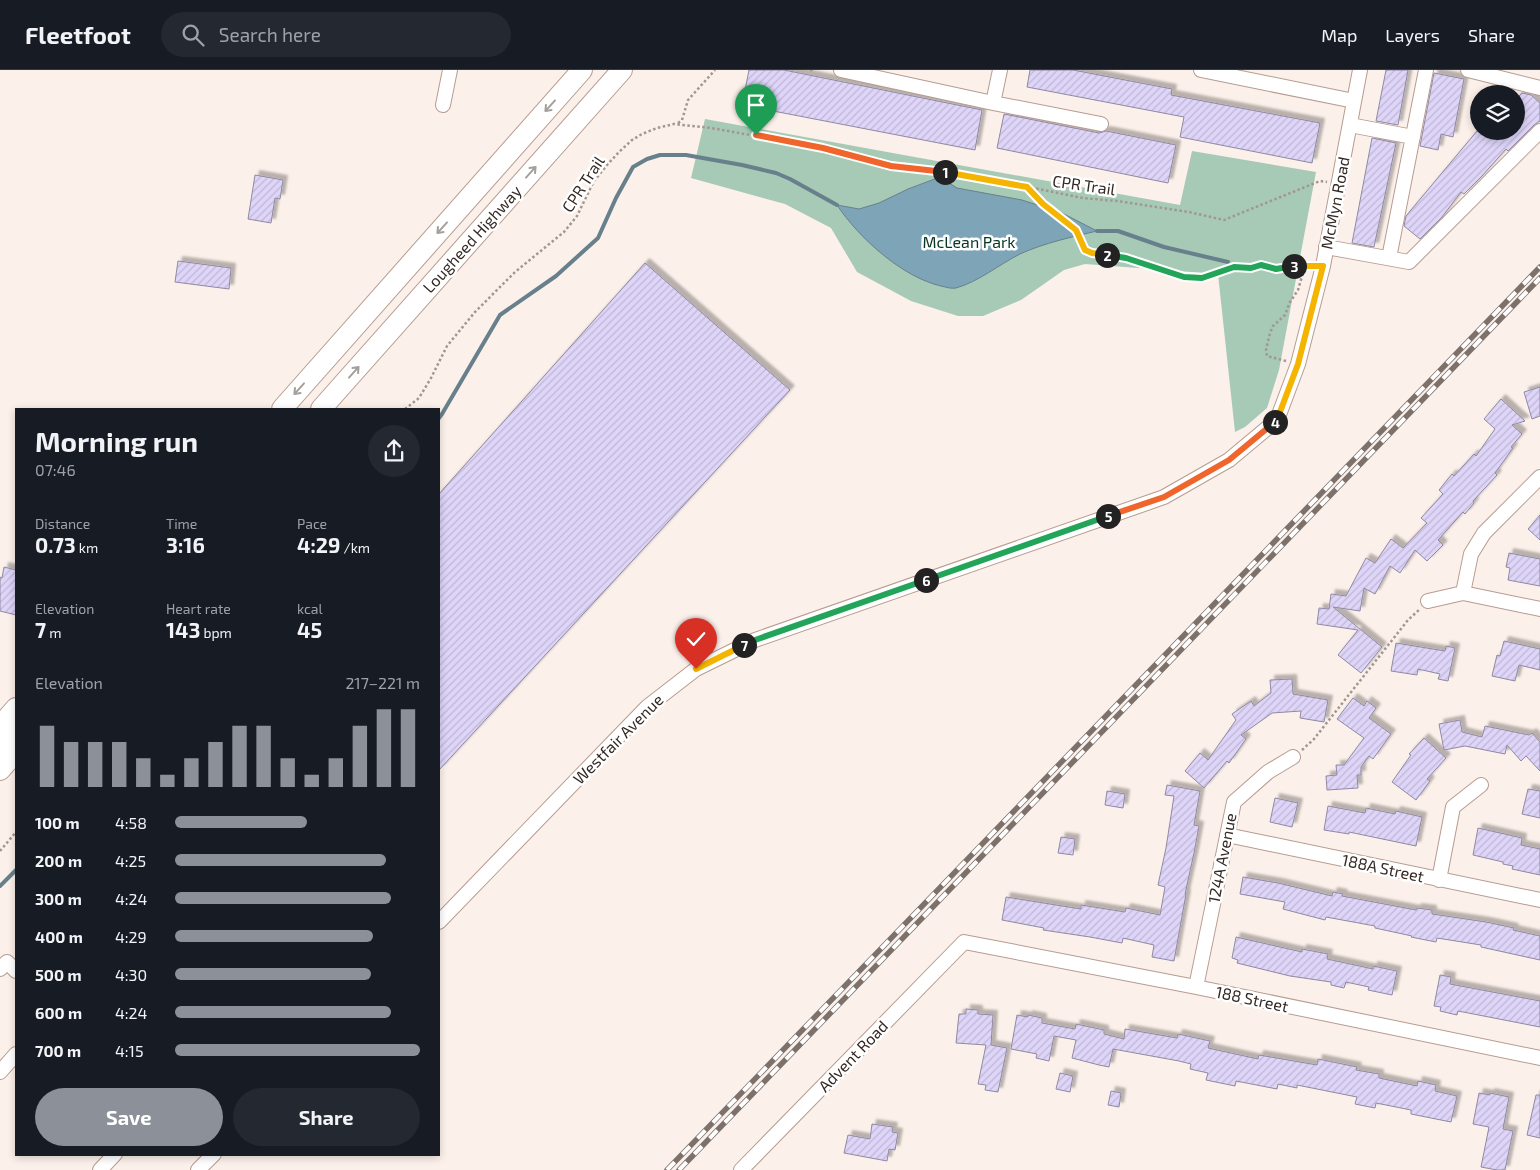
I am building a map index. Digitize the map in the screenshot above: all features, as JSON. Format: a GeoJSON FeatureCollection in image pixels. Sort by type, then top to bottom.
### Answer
{"type":"FeatureCollection","features":[{"type":"Feature","properties":{"kind":"highway","name":"Lougheed Highway"},"geometry":{"type":"LineString","coordinates":[[283,408],[582,70]]}},
{"type":"Feature","properties":{"kind":"highway","name":"Lougheed Highway"},"geometry":{"type":"LineString","coordinates":[[322,408],[622,70]]}},
{"type":"Feature","properties":{"kind":"highway"},"geometry":{"type":"LineString","coordinates":[[0,726],[15,709]]}},
{"type":"Feature","properties":{"kind":"highway"},"geometry":{"type":"LineString","coordinates":[[0,749],[15,731]]}},
{"type":"Feature","properties":{"kind":"highway"},"geometry":{"type":"LineString","coordinates":[[0,770],[15,753]]}},
{"type":"Feature","properties":{"kind":"highway"},"geometry":{"type":"LineString","coordinates":[[0,780],[15,772]]}},
{"type":"Feature","properties":{"kind":"street"},"geometry":{"type":"LineString","coordinates":[[443,105],[450,70]]}},
{"type":"Feature","properties":{"kind":"street"},"geometry":{"type":"LineString","coordinates":[[841,70],[1101,124]]}},
{"type":"Feature","properties":{"kind":"street"},"geometry":{"type":"LineString","coordinates":[[993,103],[1000,70]]}},
{"type":"Feature","properties":{"kind":"street"},"geometry":{"type":"LineString","coordinates":[[1201,70],[1354,101]]}},
{"type":"Feature","properties":{"kind":"street","name":"McMyn Road"},"geometry":{"type":"LineString","coordinates":[[1250,444],[1277,420],[1298,364],[1323,266],[1360,70]]}},
{"type":"Feature","properties":{"kind":"street"},"geometry":{"type":"LineString","coordinates":[[1389,258],[1426,70]]}},
{"type":"Feature","properties":{"kind":"street"},"geometry":{"type":"LineString","coordinates":[[1468,70],[1540,88]]}},
{"type":"Feature","properties":{"kind":"street"},"geometry":{"type":"LineString","coordinates":[[1350,125],[1413,137]]}},
{"type":"Feature","properties":{"kind":"street"},"geometry":{"type":"LineString","coordinates":[[1326,247],[1409,262],[1540,131]]}},
{"type":"Feature","properties":{"kind":"street","name":"Westfair Avenue"},"geometry":{"type":"LineString","coordinates":[[440,921],[647,707],[696,669],[755,640],[1164,497],[1229,460],[1250,444]]}},
{"type":"Feature","properties":{"kind":"street"},"geometry":{"type":"LineString","coordinates":[[1463,593],[1471,554],[1484,533],[1540,477]]}},
{"type":"Feature","properties":{"kind":"street"},"geometry":{"type":"LineString","coordinates":[[1428,601],[1463,593],[1540,609]]}},
{"type":"Feature","properties":{"kind":"street","name":"124A Avenue"},"geometry":{"type":"LineString","coordinates":[[1196,987],[1234,802],[1268,772],[1293,757]]}},
{"type":"Feature","properties":{"kind":"street"},"geometry":{"type":"LineString","coordinates":[[1439,880],[1452,807],[1481,785]]}},
{"type":"Feature","properties":{"kind":"street","name":"188A Street"},"geometry":{"type":"LineString","coordinates":[[1227,835],[1540,900]]}},
{"type":"Feature","properties":{"kind":"street","name":"188 Street"},"geometry":{"type":"LineString","coordinates":[[964,942],[1196,987],[1540,1058]]}},
{"type":"Feature","properties":{"kind":"street","name":"Advent Road"},"geometry":{"type":"LineString","coordinates":[[741,1170],[964,942]]}},
{"type":"Feature","properties":{"kind":"street"},"geometry":{"type":"LineString","coordinates":[[0,1072],[15,1055]]}},
{"type":"Feature","properties":{"kind":"street"},"geometry":{"type":"LineString","coordinates":[[100,1170],[113,1156]]}},
{"type":"Feature","properties":{"kind":"street"},"geometry":{"type":"LineString","coordinates":[[198,1170],[212,1156]]}},
{"type":"Feature","properties":{"kind":"path"},"geometry":{"type":"LineString","coordinates":[[677,124],[682,120],[688,100],[714,70]]}},
{"type":"Feature","properties":{"kind":"path","name":"CPR Trail"},"geometry":{"type":"LineString","coordinates":[[406,408],[419,398],[447,346],[465,323],[515,272],[550,244],[577,216],[594,182],[606,165],[632,140],[656,128],[677,124],[756,135],[823,148],[891,166],[960,173],[1084,198],[1190,212],[1224,220],[1320,181]]}},
{"type":"Feature","properties":{"kind":"path"},"geometry":{"type":"LineString","coordinates":[[1027,187],[1043,204],[1076,230],[1085,250],[1092,253],[1126,258],[1184,277],[1202,278],[1234,267],[1251,268],[1261,265],[1276,269],[1292,266],[1323,266]]}},
{"type":"Feature","properties":{"kind":"path"},"geometry":{"type":"LineString","coordinates":[[1298,364],[1267,356],[1266,350],[1270,332],[1273,326],[1285,315],[1290,302],[1298,290],[1305,266]]}},
{"type":"Feature","properties":{"kind":"path"},"geometry":{"type":"LineString","coordinates":[[1293,757],[1314,739],[1408,620],[1428,601]]}},
{"type":"Feature","properties":{"kind":"path"},"geometry":{"type":"LineString","coordinates":[[0,851],[15,833]]}},
{"type":"Feature","properties":{"kind":"green space","name":"McLean Park"},"geometry":{"type":"Polygon","coordinates":[[[705,119],[1180,205],[1192,151],[1316,172],[1279,370],[1267,408],[1245,427],[1235,432],[1218,274],[1085,264],[1064,270],[1021,300],[983,316],[958,316],[911,301],[857,272],[831,228],[785,204],[691,178],[705,119]]]}},
{"type":"Feature","properties":{"kind":"water"},"geometry":{"type":"Polygon","coordinates":[[[940,177],[957,188],[1022,200],[1062,213],[1097,231],[1029,250],[972,282],[956,288],[950,288],[926,281],[897,265],[869,243],[837,205],[859,209],[879,203],[908,189],[940,177]]]}},
{"type":"Feature","properties":{"kind":"building"},"geometry":{"type":"Polygon","coordinates":[[[749,70],[784,70],[982,110],[975,150],[742,105],[749,70]]]}},
{"type":"Feature","properties":{"kind":"building"},"geometry":{"type":"Polygon","coordinates":[[[1030,70],[1073,70],[1172,89],[1171,95],[1320,123],[1312,163],[1180,137],[1184,117],[1027,87],[1030,70]]]}},
{"type":"Feature","properties":{"kind":"building"},"geometry":{"type":"Polygon","coordinates":[[[1386,70],[1408,70],[1398,125],[1376,121],[1386,70]]]}},
{"type":"Feature","properties":{"kind":"building"},"geometry":{"type":"Polygon","coordinates":[[[1434,73],[1464,79],[1453,137],[1441,134],[1438,150],[1420,146],[1434,73]]]}},
{"type":"Feature","properties":{"kind":"building"},"geometry":{"type":"Polygon","coordinates":[[[1525,94],[1531,95],[1540,103],[1540,121],[1525,134],[1525,94]]]}},
{"type":"Feature","properties":{"kind":"building"},"geometry":{"type":"Polygon","coordinates":[[[1004,114],[1099,133],[1106,131],[1176,145],[1168,183],[997,148],[1004,114]]]}},
{"type":"Feature","properties":{"kind":"building"},"geometry":{"type":"Polygon","coordinates":[[[1372,138],[1396,143],[1374,247],[1352,243],[1372,138]]]}},
{"type":"Feature","properties":{"kind":"building"},"geometry":{"type":"Polygon","coordinates":[[[1470,139],[1519,140],[1508,151],[1506,149],[1464,194],[1461,192],[1442,217],[1420,239],[1404,226],[1406,216],[1470,139]]]}},
{"type":"Feature","properties":{"kind":"building"},"geometry":{"type":"Polygon","coordinates":[[[255,175],[283,180],[280,199],[275,198],[271,223],[248,219],[255,175]]]}},
{"type":"Feature","properties":{"kind":"building"},"geometry":{"type":"Polygon","coordinates":[[[178,261],[231,268],[229,289],[175,282],[178,261]]]}},
{"type":"Feature","properties":{"kind":"building"},"geometry":{"type":"Polygon","coordinates":[[[645,263],[790,390],[440,769],[440,493],[645,263]]]}},
{"type":"Feature","properties":{"kind":"building"},"geometry":{"type":"Polygon","coordinates":[[[1540,387],[1540,416],[1532,419],[1524,392],[1540,387]]]}},
{"type":"Feature","properties":{"kind":"building"},"geometry":{"type":"Polygon","coordinates":[[[1501,399],[1525,421],[1512,425],[1522,434],[1511,447],[1513,448],[1495,473],[1497,475],[1473,501],[1474,503],[1465,514],[1463,512],[1438,540],[1443,545],[1427,561],[1415,550],[1400,573],[1390,566],[1375,594],[1364,588],[1360,611],[1333,607],[1382,647],[1361,673],[1338,655],[1358,630],[1317,624],[1319,608],[1329,609],[1331,594],[1346,596],[1366,558],[1375,563],[1391,539],[1403,548],[1427,523],[1421,518],[1443,494],[1439,490],[1452,474],[1454,476],[1474,454],[1476,456],[1495,429],[1484,419],[1501,399]]]}},
{"type":"Feature","properties":{"kind":"building"},"geometry":{"type":"Polygon","coordinates":[[[1540,515],[1540,540],[1528,529],[1540,515]]]}},
{"type":"Feature","properties":{"kind":"building"},"geometry":{"type":"Polygon","coordinates":[[[1509,553],[1540,559],[1540,586],[1508,580],[1510,568],[1506,567],[1509,553]]]}},
{"type":"Feature","properties":{"kind":"building"},"geometry":{"type":"Polygon","coordinates":[[[4,567],[15,570],[15,615],[0,611],[0,577],[2,578],[4,567]]]}},
{"type":"Feature","properties":{"kind":"building"},"geometry":{"type":"Polygon","coordinates":[[[1504,641],[1540,649],[1540,670],[1519,665],[1515,681],[1492,676],[1497,655],[1500,656],[1504,641]]]}},
{"type":"Feature","properties":{"kind":"building"},"geometry":{"type":"Polygon","coordinates":[[[1396,643],[1445,651],[1446,646],[1455,648],[1448,681],[1438,679],[1440,674],[1418,669],[1417,675],[1391,671],[1396,643]]]}},
{"type":"Feature","properties":{"kind":"building"},"geometry":{"type":"Polygon","coordinates":[[[1292,679],[1293,694],[1328,700],[1324,722],[1300,718],[1301,711],[1272,713],[1241,735],[1246,739],[1229,763],[1227,761],[1204,788],[1185,771],[1200,753],[1208,760],[1236,720],[1232,714],[1251,701],[1254,706],[1271,693],[1270,680],[1292,679]]]}},
{"type":"Feature","properties":{"kind":"building"},"geometry":{"type":"Polygon","coordinates":[[[1353,698],[1364,706],[1367,701],[1376,708],[1369,718],[1391,734],[1373,759],[1369,756],[1361,767],[1361,775],[1357,775],[1358,788],[1327,790],[1326,776],[1337,775],[1336,765],[1344,765],[1364,738],[1337,719],[1353,698]]]}},
{"type":"Feature","properties":{"kind":"building"},"geometry":{"type":"Polygon","coordinates":[[[1460,720],[1462,732],[1482,737],[1485,726],[1529,735],[1532,733],[1540,742],[1540,771],[1526,756],[1521,761],[1507,745],[1505,754],[1465,746],[1444,750],[1439,724],[1460,720]]]}},
{"type":"Feature","properties":{"kind":"building"},"geometry":{"type":"Polygon","coordinates":[[[1424,738],[1446,758],[1427,779],[1430,781],[1416,800],[1392,782],[1411,755],[1409,754],[1424,738]]]}},
{"type":"Feature","properties":{"kind":"building"},"geometry":{"type":"Polygon","coordinates":[[[1167,785],[1200,791],[1194,825],[1199,826],[1174,961],[1152,957],[1154,945],[1123,938],[1122,943],[1043,930],[1044,928],[1002,920],[1006,897],[1081,909],[1081,905],[1125,912],[1126,908],[1160,915],[1165,887],[1158,885],[1174,796],[1165,795],[1167,785]]]}},
{"type":"Feature","properties":{"kind":"building"},"geometry":{"type":"Polygon","coordinates":[[[1528,789],[1540,791],[1540,818],[1522,814],[1528,789]]]}},
{"type":"Feature","properties":{"kind":"building"},"geometry":{"type":"Polygon","coordinates":[[[1107,791],[1125,794],[1123,808],[1105,805],[1107,791]]]}},
{"type":"Feature","properties":{"kind":"building"},"geometry":{"type":"Polygon","coordinates":[[[1275,798],[1298,803],[1292,827],[1270,822],[1275,798]]]}},
{"type":"Feature","properties":{"kind":"building"},"geometry":{"type":"Polygon","coordinates":[[[1328,806],[1365,813],[1366,808],[1395,814],[1396,811],[1422,817],[1416,846],[1349,832],[1349,834],[1324,830],[1328,806]]]}},
{"type":"Feature","properties":{"kind":"building"},"geometry":{"type":"Polygon","coordinates":[[[1478,828],[1522,838],[1521,845],[1540,849],[1540,875],[1512,869],[1513,866],[1503,864],[1503,862],[1473,855],[1478,828]]]}},
{"type":"Feature","properties":{"kind":"building"},"geometry":{"type":"Polygon","coordinates":[[[1061,837],[1075,839],[1073,855],[1058,853],[1061,837]]]}},
{"type":"Feature","properties":{"kind":"building"},"geometry":{"type":"Polygon","coordinates":[[[1243,877],[1332,896],[1333,892],[1343,894],[1342,896],[1416,910],[1417,908],[1432,910],[1432,914],[1514,928],[1513,930],[1540,936],[1540,960],[1481,947],[1481,945],[1437,938],[1436,942],[1375,928],[1375,926],[1326,917],[1325,920],[1283,909],[1285,902],[1240,894],[1243,877]]]}},
{"type":"Feature","properties":{"kind":"building"},"geometry":{"type":"Polygon","coordinates":[[[1236,937],[1302,952],[1302,949],[1328,954],[1327,959],[1373,969],[1373,966],[1397,971],[1392,995],[1368,990],[1369,987],[1346,982],[1344,988],[1331,985],[1331,982],[1290,976],[1237,963],[1238,960],[1232,958],[1236,937]]]}},
{"type":"Feature","properties":{"kind":"building"},"geometry":{"type":"Polygon","coordinates":[[[1440,975],[1451,977],[1450,984],[1540,1001],[1540,1027],[1458,1011],[1457,1015],[1440,1011],[1441,1007],[1434,1006],[1440,975]]]}},
{"type":"Feature","properties":{"kind":"building"},"geometry":{"type":"Polygon","coordinates":[[[966,1009],[978,1010],[978,1014],[993,1015],[991,1045],[1007,1048],[998,1092],[985,1090],[986,1085],[978,1084],[986,1045],[956,1043],[959,1014],[966,1014],[966,1009]]]}},
{"type":"Feature","properties":{"kind":"building"},"geometry":{"type":"Polygon","coordinates":[[[1017,1015],[1042,1018],[1042,1023],[1075,1029],[1076,1024],[1104,1030],[1104,1034],[1124,1039],[1125,1029],[1177,1038],[1178,1034],[1210,1041],[1208,1048],[1258,1059],[1259,1055],[1317,1065],[1318,1059],[1357,1067],[1356,1070],[1379,1074],[1379,1078],[1417,1086],[1418,1081],[1436,1085],[1435,1091],[1457,1096],[1451,1122],[1411,1114],[1411,1110],[1376,1103],[1375,1108],[1355,1104],[1357,1097],[1297,1085],[1297,1088],[1278,1084],[1277,1089],[1236,1081],[1235,1086],[1206,1080],[1208,1073],[1190,1069],[1191,1064],[1113,1049],[1109,1067],[1099,1065],[1072,1058],[1076,1040],[1054,1036],[1049,1061],[1036,1058],[1037,1054],[1011,1049],[1017,1015]]]}},
{"type":"Feature","properties":{"kind":"building"},"geometry":{"type":"Polygon","coordinates":[[[1060,1073],[1073,1076],[1070,1092],[1056,1089],[1060,1073]]]}},
{"type":"Feature","properties":{"kind":"building"},"geometry":{"type":"Polygon","coordinates":[[[1111,1091],[1121,1093],[1119,1107],[1108,1105],[1111,1091]]]}},
{"type":"Feature","properties":{"kind":"building"},"geometry":{"type":"Polygon","coordinates":[[[1479,1093],[1509,1097],[1503,1129],[1513,1131],[1505,1170],[1481,1167],[1489,1127],[1473,1124],[1479,1093]]]}},
{"type":"Feature","properties":{"kind":"building"},"geometry":{"type":"Polygon","coordinates":[[[1536,1095],[1540,1095],[1540,1138],[1527,1135],[1536,1095]]]}},
{"type":"Feature","properties":{"kind":"building"},"geometry":{"type":"Polygon","coordinates":[[[872,1124],[893,1127],[892,1132],[898,1133],[895,1150],[889,1149],[887,1161],[844,1153],[848,1135],[870,1139],[872,1124]]]}},
{"type":"Feature","properties":{"kind":"waterway"},"geometry":{"type":"LineString","coordinates":[[440,417],[500,315],[556,276],[598,238],[616,198],[633,167],[647,159],[660,155],[686,155],[776,173],[837,205]]}},
{"type":"Feature","properties":{"kind":"waterway"},"geometry":{"type":"LineString","coordinates":[[1097,231],[1118,231],[1164,247],[1228,262]]}},
{"type":"Feature","properties":{"kind":"waterway"},"geometry":{"type":"LineString","coordinates":[[0,886],[15,871]]}},
{"type":"Feature","properties":{"kind":"railway"},"geometry":{"type":"LineString","coordinates":[[667,1170],[1540,267]]}},
{"type":"Feature","properties":{"kind":"railway"},"geometry":{"type":"LineString","coordinates":[[679,1170],[1540,278]]}},
{"type":"Feature","properties":{"kind":"route"},"geometry":{"type":"LineString","coordinates":[[696,669],[755,640],[1164,497],[1229,460],[1277,420],[1298,364],[1323,266],[1292,266],[1276,269],[1261,265],[1251,268],[1234,267],[1202,278],[1184,277],[1126,258],[1092,253],[1085,250],[1076,230],[1043,204],[1027,187],[960,173],[891,166],[841,152],[756,135]]}}]}
